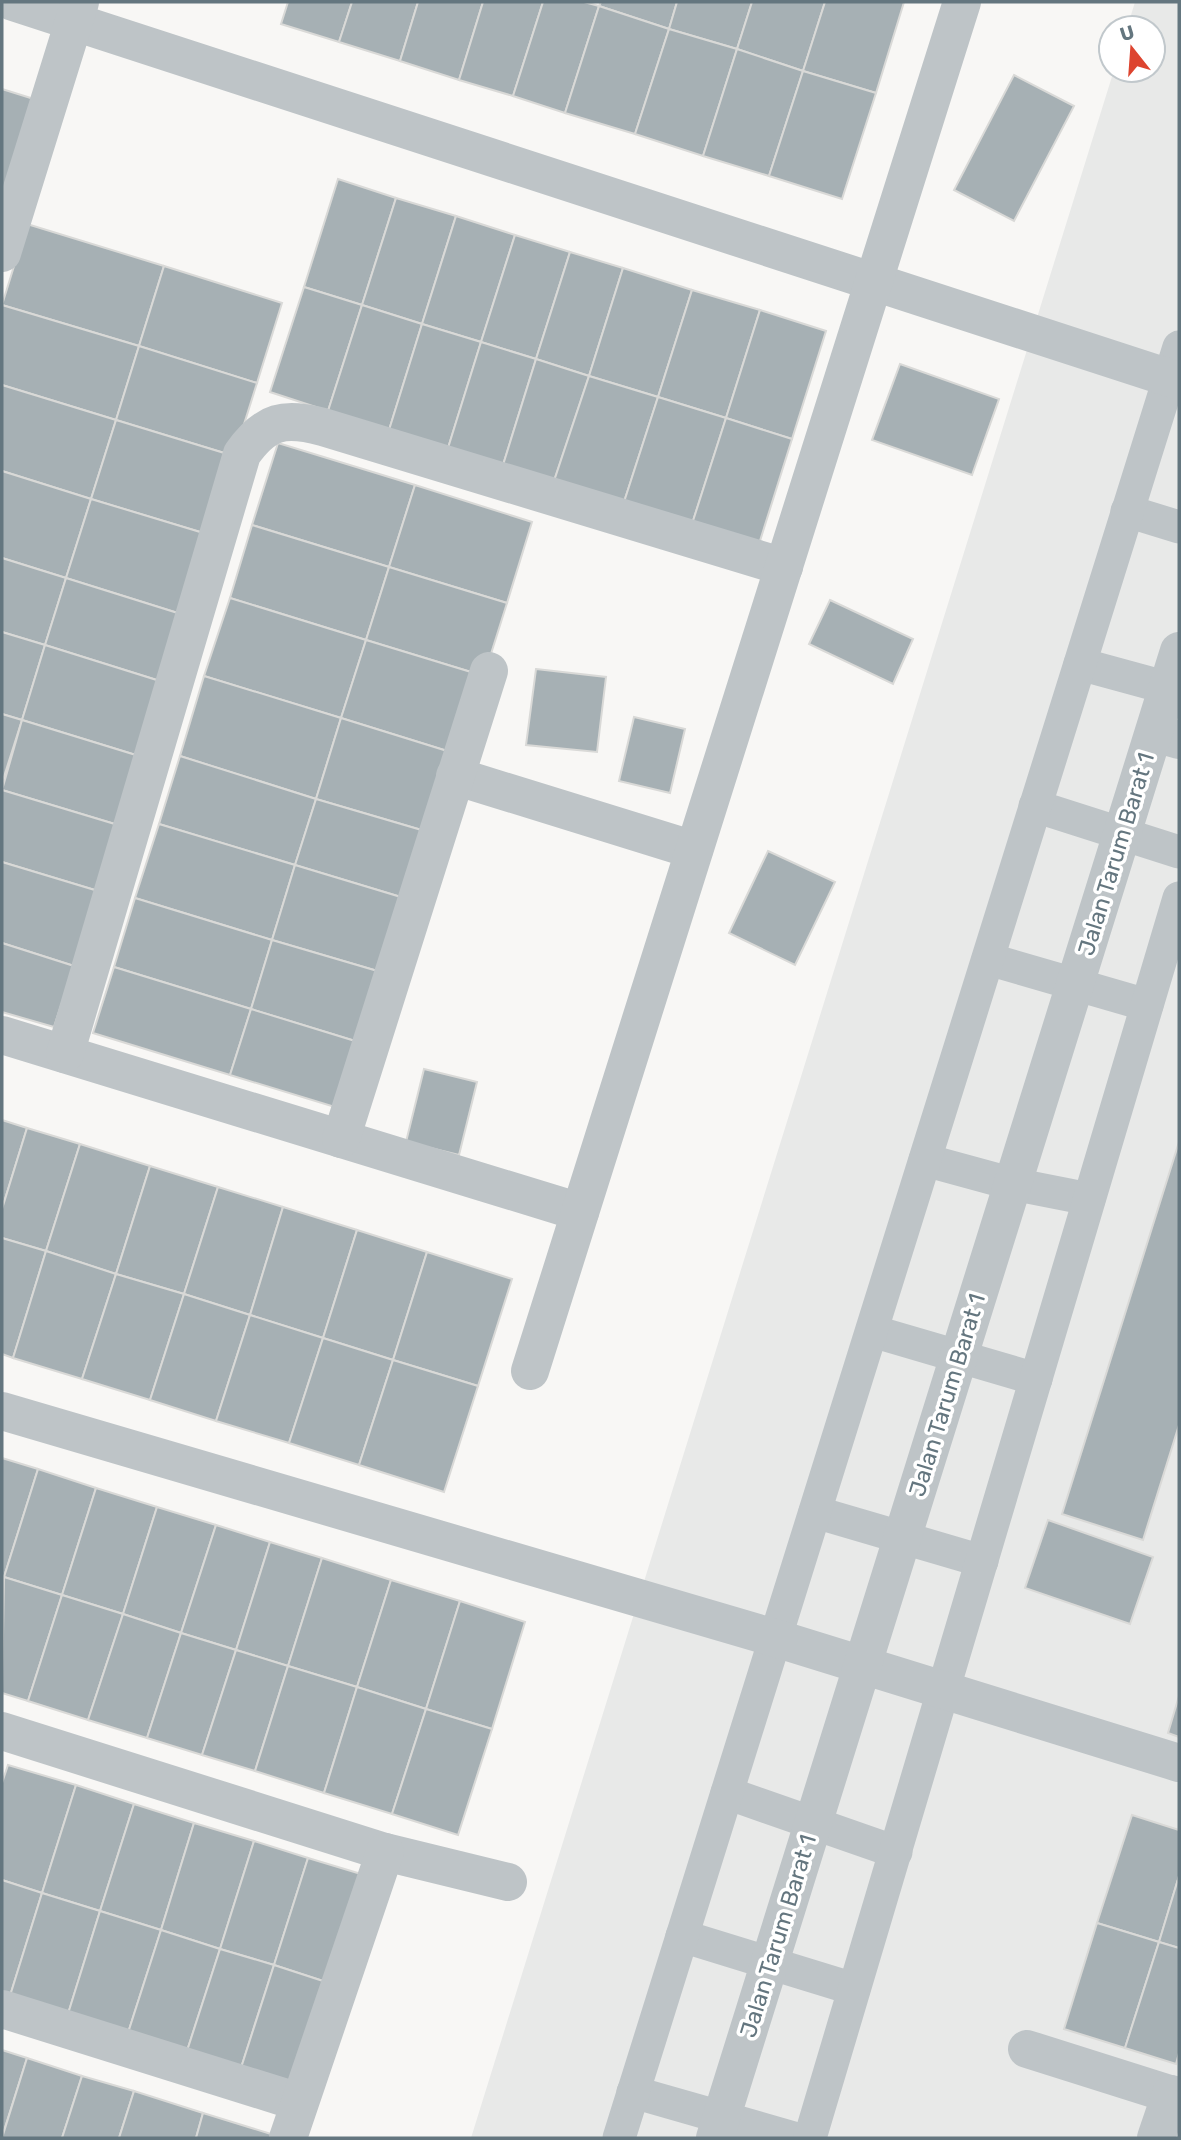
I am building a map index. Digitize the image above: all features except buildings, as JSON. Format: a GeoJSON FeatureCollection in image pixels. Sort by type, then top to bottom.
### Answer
{"type":"FeatureCollection","features":[{"type":"Feature","properties":{"kind":"street"},"geometry":{"type":"LineString","coordinates":[[13,2],[77,12],[874,282],[1176,369]]}},
{"type":"Feature","properties":{"kind":"street"},"geometry":{"type":"LineString","coordinates":[[530,1371],[962,2]]}},
{"type":"Feature","properties":{"kind":"street"},"geometry":{"type":"LineString","coordinates":[[2,253],[77,12]]}},
{"type":"Feature","properties":{"kind":"street"},"geometry":{"type":"LineString","coordinates":[[65,1054],[242,454],[256,435],[274,424],[296,420],[305,422],[784,567]]}},
{"type":"Feature","properties":{"kind":"street","name":"Jalan Tarum Barat 1"},"geometry":{"type":"LineString","coordinates":[[718,2128],[1122,833],[1167,736],[1168,688],[1179,652]]}},
{"type":"Feature","properties":{"kind":"street"},"geometry":{"type":"LineString","coordinates":[[341,1139],[489,671]]}},
{"type":"Feature","properties":{"kind":"street"},"geometry":{"type":"LineString","coordinates":[[455,776],[694,850]]}},
{"type":"Feature","properties":{"kind":"street"},"geometry":{"type":"LineString","coordinates":[[2,1035],[580,1212]]}},
{"type":"Feature","properties":{"kind":"street"},"geometry":{"type":"LineString","coordinates":[[2,1411],[775,1638],[1179,1763]]}},
{"type":"Feature","properties":{"kind":"street"},"geometry":{"type":"LineString","coordinates":[[2,1731],[385,1852],[508,1882]]}},
{"type":"Feature","properties":{"kind":"street"},"geometry":{"type":"LineString","coordinates":[[288,2138],[385,1852]]}},
{"type":"Feature","properties":{"kind":"street"},"geometry":{"type":"LineString","coordinates":[[2,2009],[299,2102]]}},
{"type":"Feature","properties":{"kind":"street"},"geometry":{"type":"LineString","coordinates":[[1027,2049],[1175,2095],[1156,2138]]}},
{"type":"Feature","properties":{"kind":"lane"},"geometry":{"type":"LineString","coordinates":[[619,2138],[1127,511],[1176,369]]}},
{"type":"Feature","properties":{"kind":"lane"},"geometry":{"type":"LineString","coordinates":[[1127,511],[1179,527]]}},
{"type":"Feature","properties":{"kind":"lane"},"geometry":{"type":"LineString","coordinates":[[1080,664],[1168,688]]}},
{"type":"Feature","properties":{"kind":"lane"},"geometry":{"type":"LineString","coordinates":[[1035,807],[1179,852]]}},
{"type":"Feature","properties":{"kind":"lane"},"geometry":{"type":"LineString","coordinates":[[810,2138],[1179,898]]}},
{"type":"Feature","properties":{"kind":"lane"},"geometry":{"type":"LineString","coordinates":[[988,959],[1147,1005]]}},
{"type":"Feature","properties":{"kind":"lane"},"geometry":{"type":"LineString","coordinates":[[925,1160],[1013,1184],[1090,1199]]}},
{"type":"Feature","properties":{"kind":"lane"},"geometry":{"type":"LineString","coordinates":[[872,1331],[1036,1378]]}},
{"type":"Feature","properties":{"kind":"lane"},"geometry":{"type":"LineString","coordinates":[[815,1512],[982,1561]]}},
{"type":"Feature","properties":{"kind":"lane"},"geometry":{"type":"LineString","coordinates":[[727,1793],[895,1852]]}},
{"type":"Feature","properties":{"kind":"lane"},"geometry":{"type":"LineString","coordinates":[[682,1936],[854,1989]]}},
{"type":"Feature","properties":{"kind":"lane"},"geometry":{"type":"LineString","coordinates":[[633,2092],[718,2128],[794,2138]]}},
{"type":"Feature","properties":{"kind":"shaded area"},"geometry":{"type":"Polygon","coordinates":[[[1135,2],[1179,2],[1179,2138],[471,2138],[1110,84],[1167,84],[1167,14],[1131,14],[1135,2]]]}}]}
